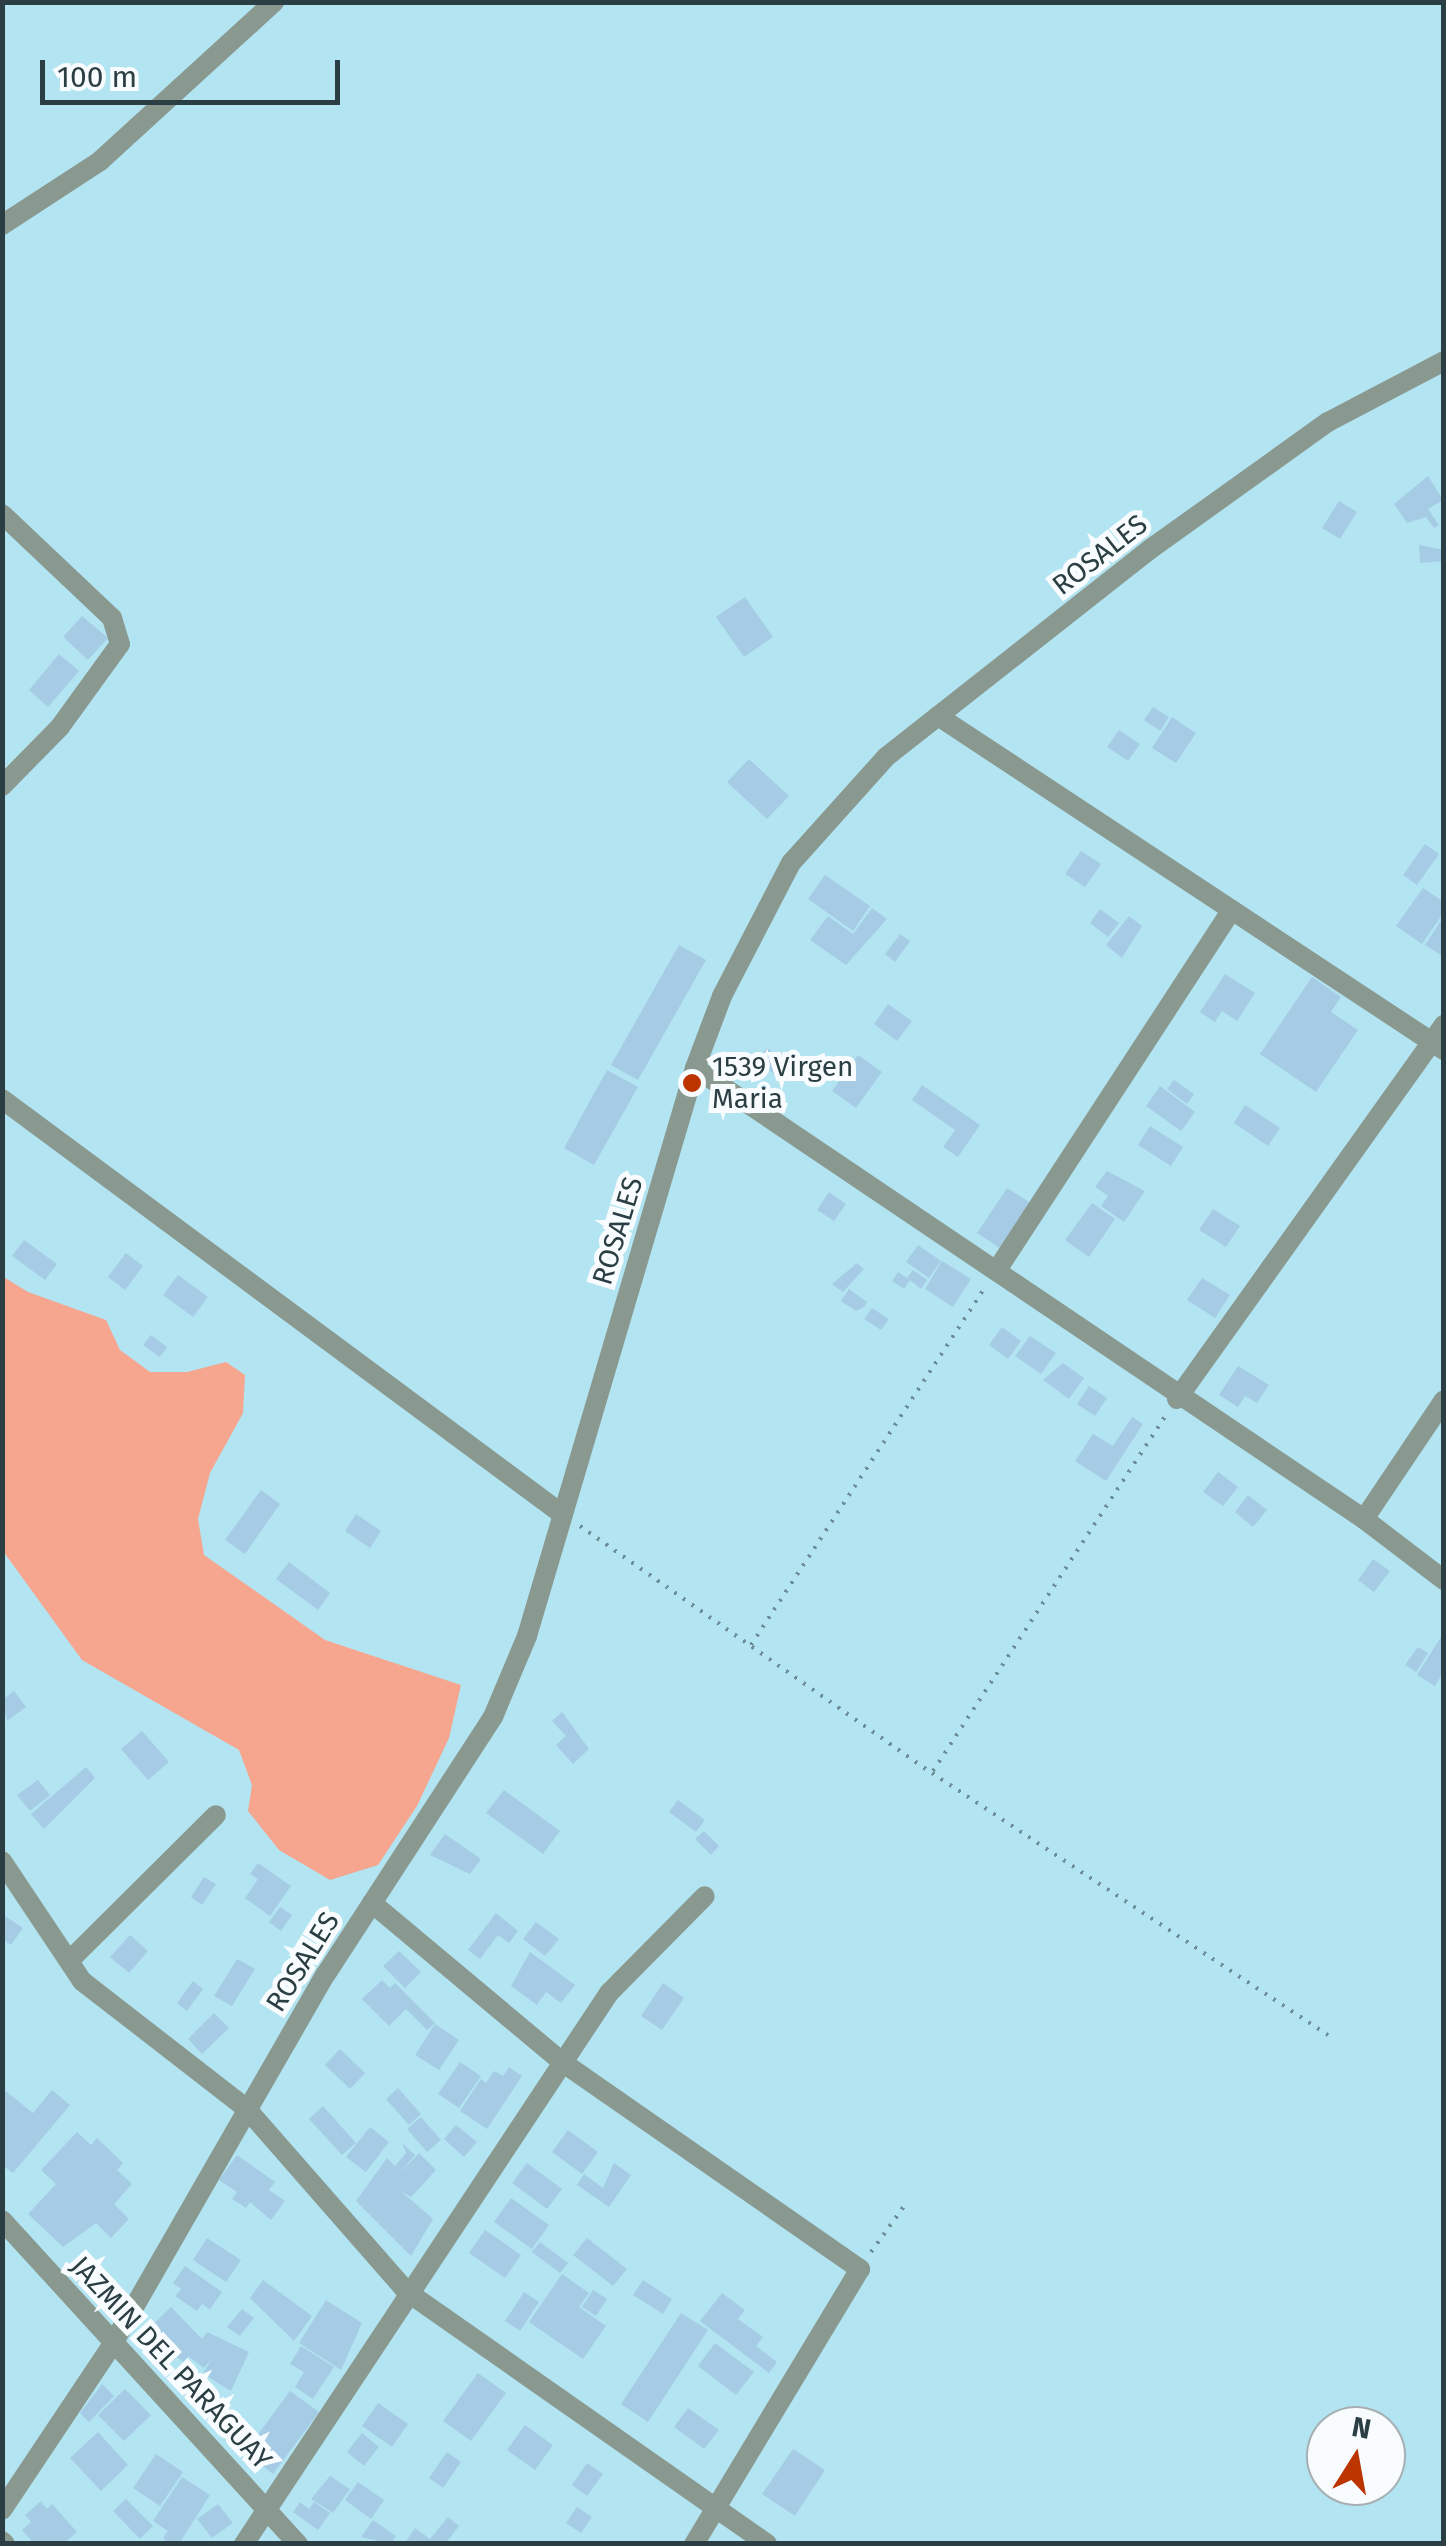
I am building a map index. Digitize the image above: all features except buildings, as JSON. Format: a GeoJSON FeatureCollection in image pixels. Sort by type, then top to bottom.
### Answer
{"type":"FeatureCollection","features":[{"type":"Feature","properties":{"kind":"street"},"geometry":{"type":"LineString","coordinates":[[2,225],[100,161],[274,2]]}},
{"type":"Feature","properties":{"kind":"street","name":"ROSALES"},"geometry":{"type":"LineString","coordinates":[[2,2510],[114,2342],[246,2108],[492,1717],[527,1636],[696,1068],[722,996],[791,863],[886,757],[1149,550],[1328,422],[1444,362]]}},
{"type":"Feature","properties":{"kind":"street"},"geometry":{"type":"LineString","coordinates":[[2,514],[112,618],[120,644],[60,727],[2,786]]}},
{"type":"Feature","properties":{"kind":"street"},"geometry":{"type":"LineString","coordinates":[[938,716],[1232,910],[1440,1039],[1177,1399]]}},
{"type":"Feature","properties":{"kind":"street"},"geometry":{"type":"LineString","coordinates":[[997,1270],[1232,910]]}},
{"type":"Feature","properties":{"kind":"street"},"geometry":{"type":"LineString","coordinates":[[696,1068],[997,1270],[1177,1399],[1364,1519],[1444,1580]]}},
{"type":"Feature","properties":{"kind":"street"},"geometry":{"type":"LineString","coordinates":[[2,1099],[562,1514]]}},
{"type":"Feature","properties":{"kind":"street"},"geometry":{"type":"LineString","coordinates":[[1364,1519],[1444,1400]]}},
{"type":"Feature","properties":{"kind":"street"},"geometry":{"type":"LineString","coordinates":[[69,1961],[216,1815]]}},
{"type":"Feature","properties":{"kind":"street"},"geometry":{"type":"LineString","coordinates":[[2,1861],[82,1981],[246,2108],[406,2291],[716,2512],[767,2544]]}},
{"type":"Feature","properties":{"kind":"street"},"geometry":{"type":"LineString","coordinates":[[244,2544],[406,2291],[609,1993],[706,1896]]}},
{"type":"Feature","properties":{"kind":"street"},"geometry":{"type":"LineString","coordinates":[[372,1904],[562,2062],[860,2268],[694,2544]]}},
{"type":"Feature","properties":{"kind":"street","name":"JAZMIN DEL PARAGUAY"},"geometry":{"type":"LineString","coordinates":[[2,2220],[298,2544]]}},
{"type":"Feature","properties":{"kind":"path"},"geometry":{"type":"LineString","coordinates":[[751,1645],[997,1270]]}},
{"type":"Feature","properties":{"kind":"path"},"geometry":{"type":"LineString","coordinates":[[932,1773],[1177,1399]]}},
{"type":"Feature","properties":{"kind":"path"},"geometry":{"type":"LineString","coordinates":[[562,1514],[932,1773],[1328,2035]]}},
{"type":"Feature","properties":{"kind":"path"},"geometry":{"type":"LineString","coordinates":[[860,2268],[904,2206]]}},
{"type":"Feature","properties":{"kind":"shaded area"},"geometry":{"type":"Polygon","coordinates":[[[2,1276],[28,1292],[106,1320],[120,1350],[150,1372],[187,1372],[226,1362],[245,1375],[243,1413],[210,1473],[198,1519],[204,1555],[325,1640],[461,1685],[449,1738],[417,1806],[378,1865],[330,1880],[279,1850],[248,1811],[252,1785],[239,1750],[82,1660],[3,1551],[2,1276]]]}},
{"type":"Feature","properties":{"kind":"place","name":"1539 Virgen Maria"},"geometry":{"type":"Point","coordinates":[692,1083]}}]}
